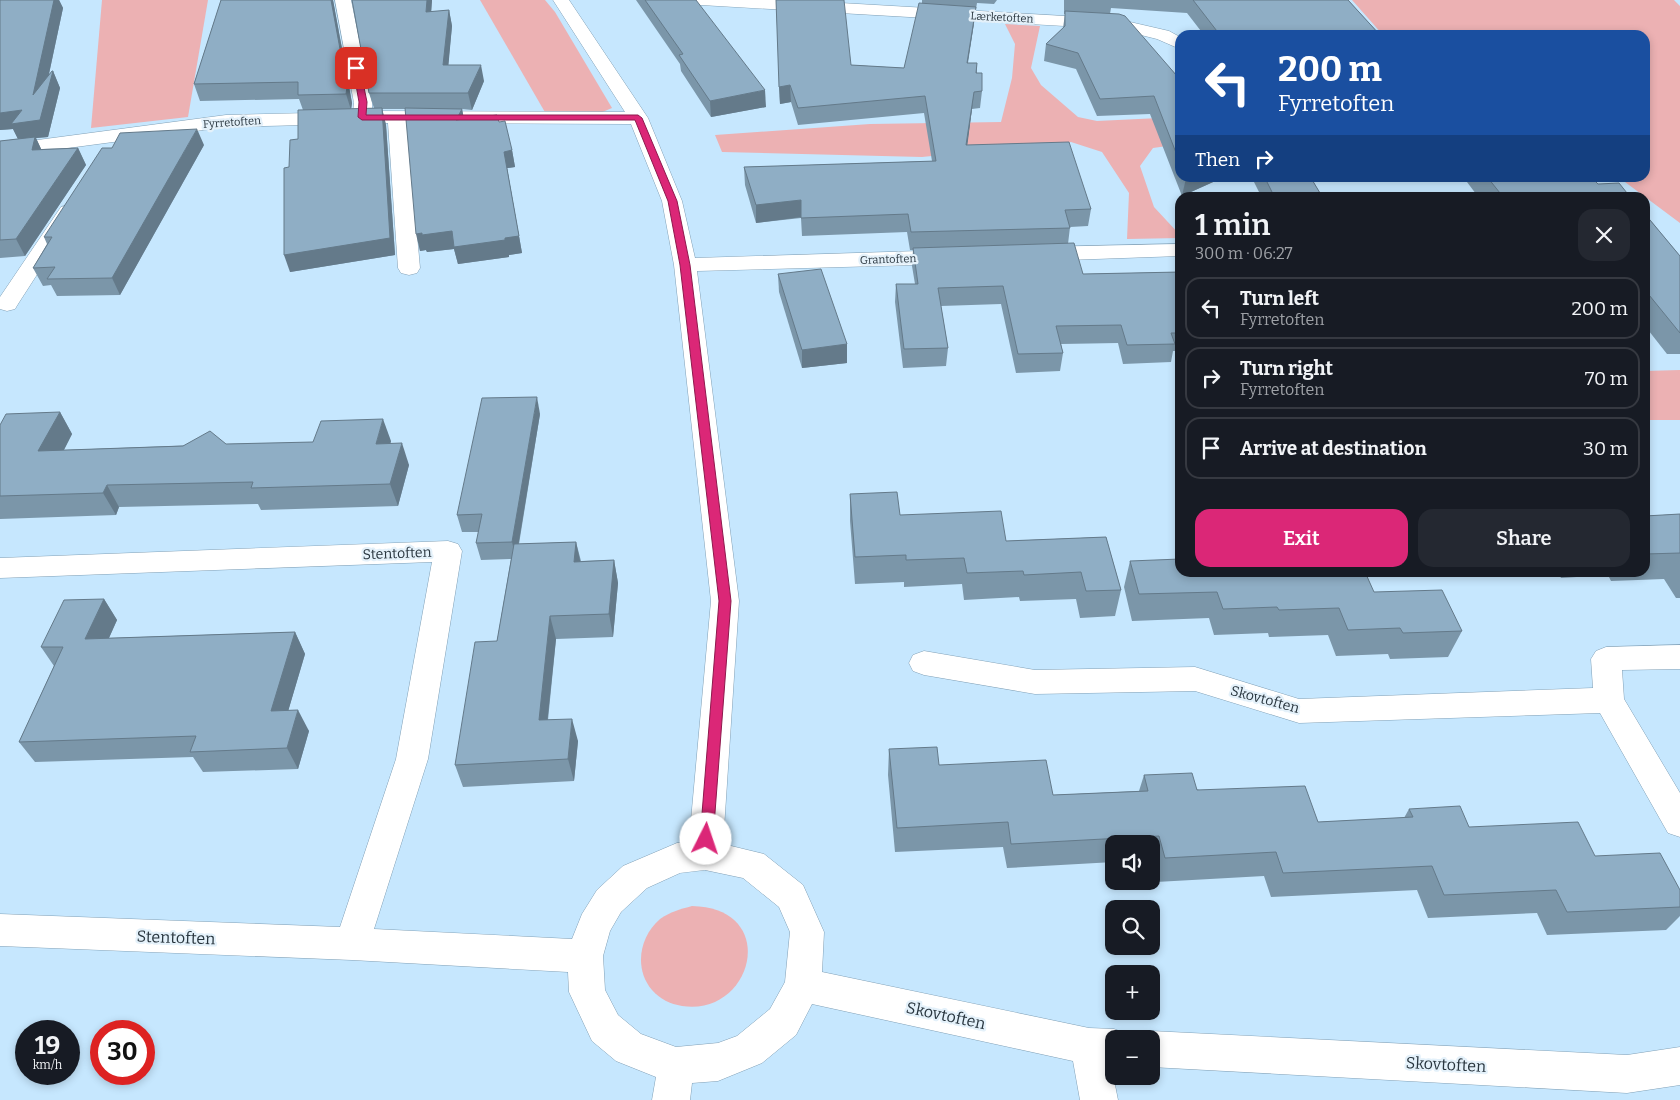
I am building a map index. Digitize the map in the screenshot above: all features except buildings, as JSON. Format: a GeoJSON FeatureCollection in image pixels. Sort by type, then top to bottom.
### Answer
{"type":"FeatureCollection","features":[{"type":"Feature","properties":{"kind":"street"},"geometry":{"type":"LineString","coordinates":[[343,0],[363,102],[362,117]]}},
{"type":"Feature","properties":{"kind":"street"},"geometry":{"type":"LineString","coordinates":[[561,0],[638,118],[672,201],[685,265],[725,601],[705,855]]}},
{"type":"Feature","properties":{"kind":"street","name":"Lærketoften"},"geometry":{"type":"LineString","coordinates":[[701,0],[1117,24],[1163,35],[1175,41]]}},
{"type":"Feature","properties":{"kind":"street","name":"Fyrretoften"},"geometry":{"type":"LineString","coordinates":[[0,151],[101,146],[226,120],[362,117],[638,118]]}},
{"type":"Feature","properties":{"kind":"street"},"geometry":{"type":"LineString","coordinates":[[397,118],[409,268]]}},
{"type":"Feature","properties":{"kind":"street"},"geometry":{"type":"LineString","coordinates":[[7,304],[77,198]]}},
{"type":"Feature","properties":{"kind":"street"},"geometry":{"type":"LineString","coordinates":[[1023,255],[1175,250]]}},
{"type":"Feature","properties":{"kind":"street","name":"Grantoften"},"geometry":{"type":"LineString","coordinates":[[685,265],[974,256]]}},
{"type":"Feature","properties":{"kind":"street","name":"Stentoften"},"geometry":{"type":"LineString","coordinates":[[0,568],[448,551],[412,759],[352,944]]}},
{"type":"Feature","properties":{"kind":"street"},"geometry":{"type":"LineString","coordinates":[[1680,657],[1606,659],[1609,700],[1680,823]]}},
{"type":"Feature","properties":{"kind":"street","name":"Skovtoften"},"geometry":{"type":"LineString","coordinates":[[924,663],[1035,682],[1196,679],[1299,711],[1609,700]]}},
{"type":"Feature","properties":{"kind":"street"},"geometry":{"type":"LineString","coordinates":[[705,855],[752,865],[791,896],[807,932],[803,985],[783,1022],[749,1050],[718,1062],[674,1083],[605,1028],[587,992],[585,956],[594,925],[609,901],[635,877],[677,858],[705,855]]}},
{"type":"Feature","properties":{"kind":"street","name":"Stentoften"},"geometry":{"type":"LineString","coordinates":[[0,930],[352,944],[585,956]]}},
{"type":"Feature","properties":{"kind":"street","name":"Skovtoften"},"geometry":{"type":"LineString","coordinates":[[803,985],[1101,1047],[1099,1100]]}},
{"type":"Feature","properties":{"kind":"street","name":"Skovtoften"},"geometry":{"type":"LineString","coordinates":[[1160,1049],[1627,1074],[1680,1066]]}},
{"type":"Feature","properties":{"kind":"shaded area"},"geometry":{"type":"Polygon","coordinates":[[[102,0],[208,0],[188,117],[91,128],[102,0]]]}},
{"type":"Feature","properties":{"kind":"shaded area"},"geometry":{"type":"Polygon","coordinates":[[[480,0],[545,0],[555,12],[612,108],[600,113],[546,114],[480,0]]]}},
{"type":"Feature","properties":{"kind":"shaded area"},"geometry":{"type":"Polygon","coordinates":[[[1352,0],[1674,0],[1680,6],[1680,223],[1650,201],[1650,192],[1638,192],[1625,182],[1650,182],[1650,30],[1379,30],[1352,0]]]}},
{"type":"Feature","properties":{"kind":"shaded area"},"geometry":{"type":"Polygon","coordinates":[[[1005,24],[1040,26],[1031,68],[1041,85],[1078,117],[1097,121],[1175,117],[1175,128],[1167,146],[1153,148],[1140,166],[1154,207],[1175,230],[1175,238],[1127,239],[1129,193],[1102,152],[1071,142],[922,157],[722,152],[715,135],[870,124],[1001,122],[1012,78],[1015,44],[1005,24]]]}},
{"type":"Feature","properties":{"kind":"shaded area"},"geometry":{"type":"Polygon","coordinates":[[[1680,370],[1680,420],[1650,420],[1650,371],[1680,370]]]}},
{"type":"Feature","properties":{"kind":"shaded area"},"geometry":{"type":"Polygon","coordinates":[[[692,906],[720,911],[738,924],[747,941],[747,961],[740,980],[726,995],[706,1005],[682,1006],[666,1001],[652,990],[646,982],[643,973],[641,953],[647,935],[660,919],[692,906]]]}},
{"type":"Feature","properties":{"kind":"route"},"geometry":{"type":"LineString","coordinates":[[356,68],[363,102],[362,117],[638,118],[672,201],[685,265],[725,601],[706,839]]}}]}
